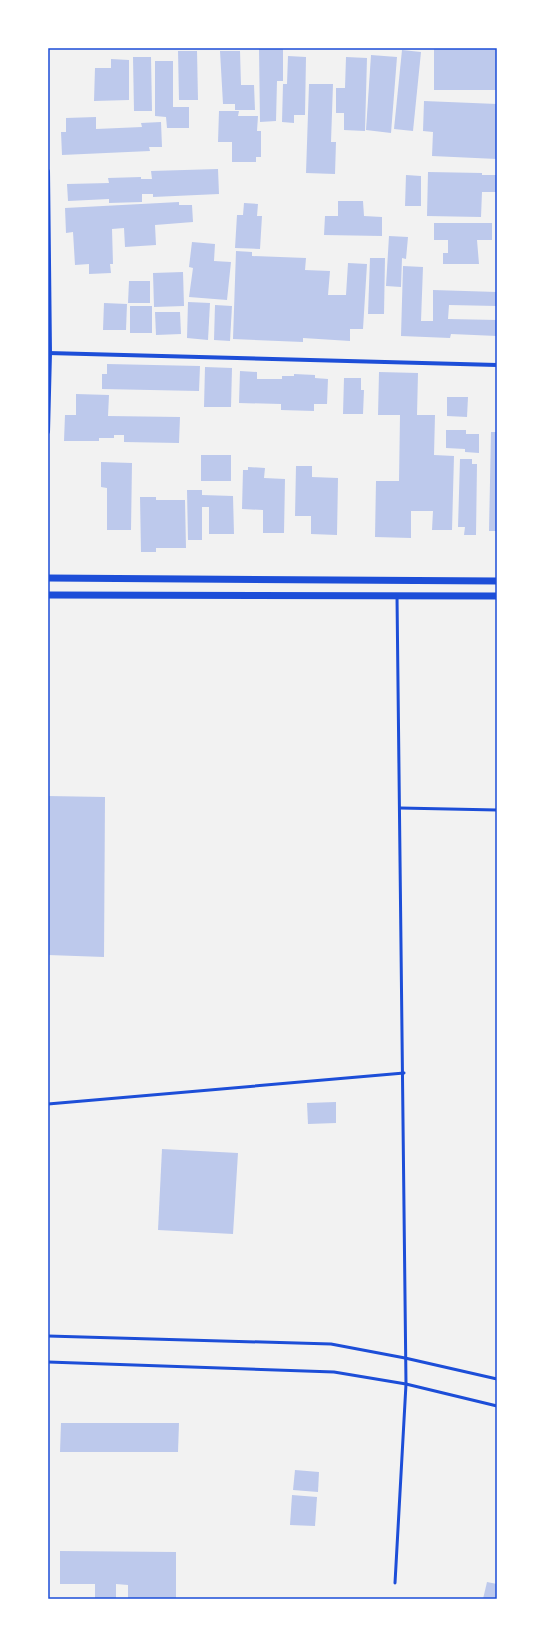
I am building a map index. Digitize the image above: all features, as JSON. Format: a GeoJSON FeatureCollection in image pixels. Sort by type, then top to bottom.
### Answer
{"type":"FeatureCollection","features":[{"type":"Feature","properties":{"kind":"street"},"geometry":{"type":"LineString","coordinates":[[48,171],[48,432]]}},
{"type":"Feature","properties":{"kind":"street"},"geometry":{"type":"LineString","coordinates":[[49,353],[497,365]]}},
{"type":"Feature","properties":{"kind":"street"},"geometry":{"type":"LineString","coordinates":[[48,578],[497,581]]}},
{"type":"Feature","properties":{"kind":"street"},"geometry":{"type":"LineString","coordinates":[[48,595],[497,596]]}},
{"type":"Feature","properties":{"kind":"lane"},"geometry":{"type":"LineString","coordinates":[[395,1583],[406,1384],[404,1073],[397,596]]}},
{"type":"Feature","properties":{"kind":"lane"},"geometry":{"type":"LineString","coordinates":[[400,808],[497,810]]}},
{"type":"Feature","properties":{"kind":"lane"},"geometry":{"type":"LineString","coordinates":[[48,1104],[404,1073]]}},
{"type":"Feature","properties":{"kind":"lane"},"geometry":{"type":"LineString","coordinates":[[48,1336],[331,1344],[405,1358],[497,1379]]}},
{"type":"Feature","properties":{"kind":"lane"},"geometry":{"type":"LineString","coordinates":[[48,1362],[334,1372],[406,1384],[497,1406]]}},
{"type":"Feature","properties":{"kind":"building"},"geometry":{"type":"Polygon","coordinates":[[[259,48],[283,48],[283,81],[277,81],[276,121],[260,122],[259,48]]]}},
{"type":"Feature","properties":{"kind":"building"},"geometry":{"type":"Polygon","coordinates":[[[434,48],[497,48],[497,90],[434,90],[434,48]]]}},
{"type":"Feature","properties":{"kind":"building"},"geometry":{"type":"Polygon","coordinates":[[[402,50],[421,52],[413,131],[394,129],[402,50]]]}},
{"type":"Feature","properties":{"kind":"building"},"geometry":{"type":"Polygon","coordinates":[[[178,51],[197,51],[198,100],[179,100],[178,51]]]}},
{"type":"Feature","properties":{"kind":"building"},"geometry":{"type":"Polygon","coordinates":[[[220,51],[240,51],[241,85],[254,85],[255,110],[235,110],[235,104],[223,104],[220,51]]]}},
{"type":"Feature","properties":{"kind":"building"},"geometry":{"type":"Polygon","coordinates":[[[371,55],[397,57],[391,133],[366,130],[371,55]]]}},
{"type":"Feature","properties":{"kind":"building"},"geometry":{"type":"Polygon","coordinates":[[[288,56],[306,57],[305,115],[294,115],[294,123],[282,122],[283,84],[287,84],[288,56]]]}},
{"type":"Feature","properties":{"kind":"building"},"geometry":{"type":"Polygon","coordinates":[[[133,57],[151,57],[152,111],[134,111],[133,57]]]}},
{"type":"Feature","properties":{"kind":"building"},"geometry":{"type":"Polygon","coordinates":[[[346,57],[367,58],[365,131],[344,130],[344,113],[336,113],[336,88],[345,88],[346,57]]]}},
{"type":"Feature","properties":{"kind":"building"},"geometry":{"type":"Polygon","coordinates":[[[111,59],[129,60],[129,100],[94,101],[95,68],[111,68],[111,59]]]}},
{"type":"Feature","properties":{"kind":"building"},"geometry":{"type":"Polygon","coordinates":[[[155,61],[173,61],[173,107],[189,107],[189,128],[167,128],[166,117],[155,116],[155,61]]]}},
{"type":"Feature","properties":{"kind":"building"},"geometry":{"type":"Polygon","coordinates":[[[309,84],[333,84],[331,142],[336,142],[335,174],[306,173],[309,84]]]}},
{"type":"Feature","properties":{"kind":"building"},"geometry":{"type":"Polygon","coordinates":[[[424,101],[497,104],[497,159],[432,156],[433,132],[423,131],[424,101]]]}},
{"type":"Feature","properties":{"kind":"building"},"geometry":{"type":"Polygon","coordinates":[[[219,111],[239,111],[238,116],[258,116],[257,131],[261,131],[261,157],[256,157],[256,162],[232,162],[232,142],[218,142],[219,111]]]}},
{"type":"Feature","properties":{"kind":"building"},"geometry":{"type":"Polygon","coordinates":[[[96,117],[96,129],[142,127],[141,123],[161,122],[162,147],[149,147],[150,151],[62,155],[61,132],[66,132],[66,118],[96,117]]]}},
{"type":"Feature","properties":{"kind":"building"},"geometry":{"type":"Polygon","coordinates":[[[218,169],[219,194],[153,197],[153,194],[142,194],[142,202],[109,203],[109,199],[68,201],[67,184],[109,183],[108,178],[141,177],[141,179],[152,179],[151,171],[218,169]]]}},
{"type":"Feature","properties":{"kind":"building"},"geometry":{"type":"Polygon","coordinates":[[[428,172],[482,173],[482,175],[497,175],[497,192],[482,192],[481,217],[427,216],[428,172]]]}},
{"type":"Feature","properties":{"kind":"building"},"geometry":{"type":"Polygon","coordinates":[[[406,175],[421,176],[421,206],[405,206],[406,175]]]}},
{"type":"Feature","properties":{"kind":"building"},"geometry":{"type":"Polygon","coordinates":[[[338,201],[363,201],[364,216],[382,217],[382,236],[324,235],[325,216],[338,216],[338,201]]]}},
{"type":"Feature","properties":{"kind":"building"},"geometry":{"type":"Polygon","coordinates":[[[179,202],[179,205],[192,205],[193,222],[155,225],[156,245],[125,247],[124,228],[112,229],[113,264],[110,264],[111,273],[89,274],[89,264],[75,265],[73,232],[66,233],[65,208],[179,202]]]}},
{"type":"Feature","properties":{"kind":"building"},"geometry":{"type":"Polygon","coordinates":[[[244,203],[258,204],[257,216],[262,216],[260,249],[235,248],[237,215],[243,215],[244,203]]]}},
{"type":"Feature","properties":{"kind":"building"},"geometry":{"type":"Polygon","coordinates":[[[434,223],[492,223],[492,240],[477,240],[479,264],[443,264],[443,253],[448,253],[448,240],[434,240],[434,223]]]}},
{"type":"Feature","properties":{"kind":"building"},"geometry":{"type":"Polygon","coordinates":[[[389,236],[408,237],[406,259],[402,258],[401,287],[386,286],[389,236]]]}},
{"type":"Feature","properties":{"kind":"building"},"geometry":{"type":"Polygon","coordinates":[[[192,242],[215,244],[214,261],[231,262],[227,300],[189,297],[193,268],[189,267],[192,242]]]}},
{"type":"Feature","properties":{"kind":"building"},"geometry":{"type":"Polygon","coordinates":[[[236,251],[252,252],[252,256],[306,258],[305,270],[330,271],[328,295],[346,295],[348,263],[367,264],[363,329],[350,329],[350,341],[303,338],[303,342],[233,339],[236,251]]]}},
{"type":"Feature","properties":{"kind":"building"},"geometry":{"type":"Polygon","coordinates":[[[370,258],[385,258],[384,314],[368,314],[370,258]]]}},
{"type":"Feature","properties":{"kind":"building"},"geometry":{"type":"Polygon","coordinates":[[[403,266],[423,267],[421,321],[433,321],[433,290],[497,292],[497,306],[449,305],[448,319],[497,320],[497,336],[451,334],[450,338],[401,336],[403,266]]]}},
{"type":"Feature","properties":{"kind":"building"},"geometry":{"type":"Polygon","coordinates":[[[183,272],[184,306],[154,307],[153,273],[183,272]]]}},
{"type":"Feature","properties":{"kind":"building"},"geometry":{"type":"Polygon","coordinates":[[[129,281],[150,281],[150,303],[128,303],[129,281]]]}},
{"type":"Feature","properties":{"kind":"building"},"geometry":{"type":"Polygon","coordinates":[[[188,302],[210,303],[208,340],[187,338],[188,302]]]}},
{"type":"Feature","properties":{"kind":"building"},"geometry":{"type":"Polygon","coordinates":[[[104,303],[127,304],[126,330],[103,330],[104,303]]]}},
{"type":"Feature","properties":{"kind":"building"},"geometry":{"type":"Polygon","coordinates":[[[215,305],[232,306],[230,341],[214,340],[215,305]]]}},
{"type":"Feature","properties":{"kind":"building"},"geometry":{"type":"Polygon","coordinates":[[[130,306],[152,306],[152,333],[130,333],[130,306]]]}},
{"type":"Feature","properties":{"kind":"building"},"geometry":{"type":"Polygon","coordinates":[[[155,312],[180,312],[181,334],[156,335],[155,312]]]}},
{"type":"Feature","properties":{"kind":"building"},"geometry":{"type":"Polygon","coordinates":[[[107,364],[200,366],[199,391],[102,389],[102,374],[107,374],[107,364]]]}},
{"type":"Feature","properties":{"kind":"building"},"geometry":{"type":"Polygon","coordinates":[[[205,367],[232,368],[231,407],[204,407],[205,367]]]}},
{"type":"Feature","properties":{"kind":"building"},"geometry":{"type":"Polygon","coordinates":[[[240,371],[257,372],[257,379],[282,379],[282,376],[294,376],[294,374],[315,375],[315,378],[328,379],[327,404],[314,404],[314,411],[281,410],[281,404],[239,403],[240,371]]]}},
{"type":"Feature","properties":{"kind":"building"},"geometry":{"type":"Polygon","coordinates":[[[379,372],[418,373],[417,415],[435,415],[434,455],[454,456],[452,530],[432,530],[433,511],[411,511],[411,538],[375,537],[376,481],[399,481],[400,415],[378,415],[379,372]]]}},
{"type":"Feature","properties":{"kind":"building"},"geometry":{"type":"Polygon","coordinates":[[[344,378],[361,378],[361,390],[364,390],[363,414],[343,414],[344,378]]]}},
{"type":"Feature","properties":{"kind":"building"},"geometry":{"type":"Polygon","coordinates":[[[76,394],[109,395],[108,416],[180,417],[179,443],[124,442],[124,435],[114,435],[114,438],[99,438],[99,441],[64,441],[65,415],[76,415],[76,394]]]}},
{"type":"Feature","properties":{"kind":"building"},"geometry":{"type":"Polygon","coordinates":[[[447,397],[468,397],[467,417],[447,416],[447,397]]]}},
{"type":"Feature","properties":{"kind":"building"},"geometry":{"type":"Polygon","coordinates":[[[446,430],[466,430],[466,434],[479,434],[479,453],[465,452],[465,449],[446,448],[446,430]]]}},
{"type":"Feature","properties":{"kind":"building"},"geometry":{"type":"Polygon","coordinates":[[[491,432],[497,432],[497,531],[489,531],[491,432]]]}},
{"type":"Feature","properties":{"kind":"building"},"geometry":{"type":"Polygon","coordinates":[[[201,455],[231,455],[231,481],[201,481],[201,455]]]}},
{"type":"Feature","properties":{"kind":"building"},"geometry":{"type":"Polygon","coordinates":[[[460,459],[472,459],[472,464],[477,464],[476,535],[464,535],[465,527],[458,527],[460,459]]]}},
{"type":"Feature","properties":{"kind":"building"},"geometry":{"type":"Polygon","coordinates":[[[101,462],[132,463],[131,530],[107,530],[107,488],[101,487],[101,462]]]}},
{"type":"Feature","properties":{"kind":"building"},"geometry":{"type":"Polygon","coordinates":[[[296,466],[312,466],[312,477],[338,478],[337,535],[311,534],[311,516],[295,516],[296,466]]]}},
{"type":"Feature","properties":{"kind":"building"},"geometry":{"type":"Polygon","coordinates":[[[248,467],[265,468],[264,478],[285,479],[284,533],[263,533],[263,510],[242,509],[243,470],[248,470],[248,467]]]}},
{"type":"Feature","properties":{"kind":"building"},"geometry":{"type":"Polygon","coordinates":[[[187,490],[202,490],[202,495],[233,496],[234,534],[209,534],[209,507],[202,507],[202,540],[188,540],[187,490]]]}},
{"type":"Feature","properties":{"kind":"building"},"geometry":{"type":"Polygon","coordinates":[[[140,497],[156,497],[156,500],[185,500],[186,548],[156,548],[156,552],[141,552],[140,497]]]}},
{"type":"Feature","properties":{"kind":"building"},"geometry":{"type":"Polygon","coordinates":[[[48,796],[105,797],[104,957],[48,955],[48,796]]]}},
{"type":"Feature","properties":{"kind":"building"},"geometry":{"type":"Polygon","coordinates":[[[336,1102],[336,1123],[308,1124],[307,1103],[336,1102]]]}},
{"type":"Feature","properties":{"kind":"building"},"geometry":{"type":"Polygon","coordinates":[[[162,1149],[238,1153],[233,1234],[158,1230],[162,1149]]]}},
{"type":"Feature","properties":{"kind":"building"},"geometry":{"type":"Polygon","coordinates":[[[61,1423],[179,1423],[178,1452],[60,1452],[61,1423]]]}},
{"type":"Feature","properties":{"kind":"building"},"geometry":{"type":"Polygon","coordinates":[[[295,1470],[319,1472],[318,1492],[293,1490],[295,1470]]]}},
{"type":"Feature","properties":{"kind":"building"},"geometry":{"type":"Polygon","coordinates":[[[292,1495],[317,1497],[315,1526],[290,1525],[292,1495]]]}},
{"type":"Feature","properties":{"kind":"building"},"geometry":{"type":"Polygon","coordinates":[[[60,1551],[176,1552],[176,1599],[128,1599],[128,1585],[116,1584],[116,1599],[95,1599],[95,1584],[60,1584],[60,1551]]]}},
{"type":"Feature","properties":{"kind":"building"},"geometry":{"type":"Polygon","coordinates":[[[487,1582],[497,1584],[497,1599],[483,1599],[487,1582]]]}}]}
